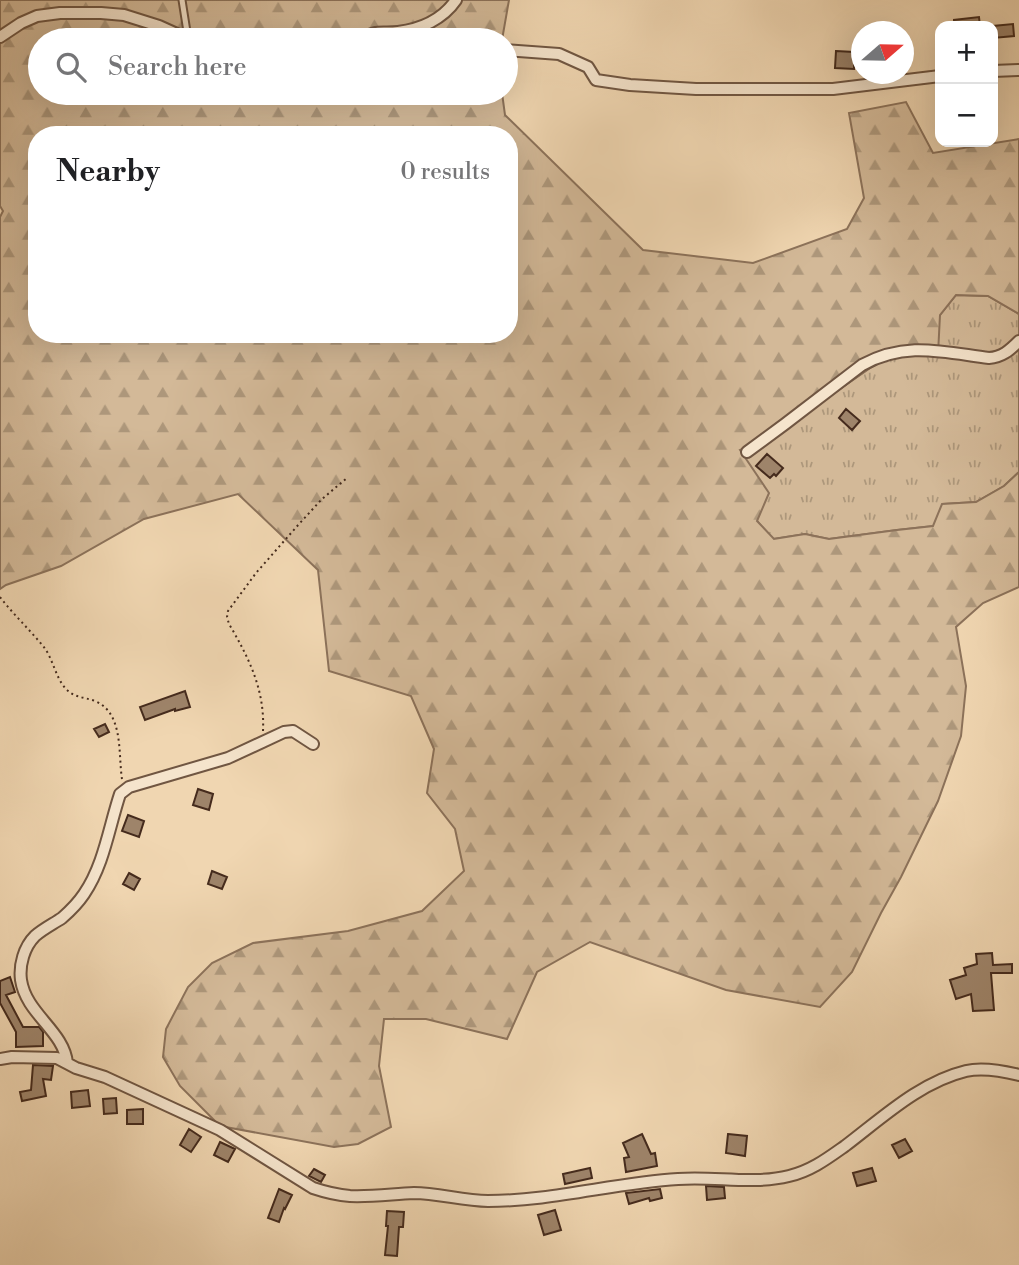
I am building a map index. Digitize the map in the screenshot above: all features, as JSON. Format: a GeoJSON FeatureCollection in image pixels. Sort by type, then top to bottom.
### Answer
{"type":"FeatureCollection","features":[{"type":"Feature","properties":{"kind":"street"},"geometry":{"type":"LineString","coordinates":[[416,28],[449,10],[456,0]]}},
{"type":"Feature","properties":{"kind":"street"},"geometry":{"type":"LineString","coordinates":[[0,37],[37,16],[60,13],[124,15],[163,28]]}},
{"type":"Feature","properties":{"kind":"street"},"geometry":{"type":"LineString","coordinates":[[518,51],[559,54],[588,67],[596,80],[629,85],[696,89],[833,89],[935,77]]}},
{"type":"Feature","properties":{"kind":"street"},"geometry":{"type":"LineString","coordinates":[[998,71],[1019,70]]}},
{"type":"Feature","properties":{"kind":"street"},"geometry":{"type":"LineString","coordinates":[[747,452],[876,357],[891,352],[927,350],[998,357],[1019,341]]}},
{"type":"Feature","properties":{"kind":"street"},"geometry":{"type":"LineString","coordinates":[[67,1063],[62,1045],[31,1007],[24,994],[20,969],[28,946],[35,936],[63,916],[85,892],[100,862],[123,790],[228,758],[284,732],[293,731],[313,744]]}},
{"type":"Feature","properties":{"kind":"street"},"geometry":{"type":"LineString","coordinates":[[0,1059],[57,1058],[76,1068],[105,1077],[220,1130],[313,1188],[330,1193],[351,1196],[415,1194],[485,1201],[548,1196],[680,1178],[727,1180],[790,1176],[814,1167],[914,1095],[944,1078],[968,1070],[1019,1074]]}},
{"type":"Feature","properties":{"kind":"lane"},"geometry":{"type":"LineString","coordinates":[[182,0],[187,28]]}},
{"type":"Feature","properties":{"kind":"path"},"geometry":{"type":"LineString","coordinates":[[262,742],[263,704],[258,683],[229,624],[228,611],[299,524],[322,499],[347,478]]}},
{"type":"Feature","properties":{"kind":"path"},"geometry":{"type":"LineString","coordinates":[[0,597],[43,646],[66,689],[106,708],[117,729],[123,790]]}},
{"type":"Feature","properties":{"kind":"green space"},"geometry":{"type":"Polygon","coordinates":[[[0,0],[509,0],[504,28],[28,28],[28,105],[504,105],[505,115],[516,126],[28,126],[28,343],[518,343],[518,128],[643,250],[753,263],[847,229],[864,198],[849,113],[906,102],[933,153],[970,147],[998,147],[998,142],[1019,139],[1019,314],[988,296],[956,295],[940,315],[938,354],[895,354],[870,368],[787,429],[740,450],[769,493],[757,521],[774,539],[805,534],[829,539],[933,526],[942,504],[976,502],[1004,486],[1019,472],[1019,587],[983,603],[956,627],[966,686],[961,736],[938,801],[852,972],[820,1007],[726,990],[590,942],[537,972],[507,1039],[426,1019],[384,1019],[379,1066],[391,1127],[358,1144],[334,1147],[220,1126],[180,1086],[163,1057],[166,1029],[188,987],[212,963],[253,943],[348,931],[422,911],[464,871],[455,829],[427,793],[434,749],[411,696],[329,671],[318,570],[238,494],[144,519],[61,566],[0,589],[0,217],[3,211],[0,206],[0,0]]]}},
{"type":"Feature","properties":{"kind":"green space"},"geometry":{"type":"Polygon","coordinates":[[[956,295],[988,296],[1019,314],[1019,472],[1004,486],[976,502],[943,504],[934,526],[829,539],[805,534],[773,539],[757,521],[739,450],[787,429],[870,368],[895,354],[940,315],[956,295]]]}},
{"type":"Feature","properties":{"kind":"building"},"geometry":{"type":"Polygon","coordinates":[[[979,17],[979,21],[954,21],[979,17]]]}},
{"type":"Feature","properties":{"kind":"building"},"geometry":{"type":"Polygon","coordinates":[[[1013,24],[1014,36],[998,38],[998,26],[1013,24]]]}},
{"type":"Feature","properties":{"kind":"building"},"geometry":{"type":"Polygon","coordinates":[[[836,51],[851,52],[851,69],[835,68],[836,51]]]}},
{"type":"Feature","properties":{"kind":"building"},"geometry":{"type":"Polygon","coordinates":[[[846,409],[860,421],[852,430],[839,418],[846,409]]]}},
{"type":"Feature","properties":{"kind":"building"},"geometry":{"type":"Polygon","coordinates":[[[767,454],[783,468],[770,478],[756,466],[767,454]]]}},
{"type":"Feature","properties":{"kind":"building"},"geometry":{"type":"Polygon","coordinates":[[[185,691],[190,707],[175,709],[145,720],[140,707],[185,691]]]}},
{"type":"Feature","properties":{"kind":"building"},"geometry":{"type":"Polygon","coordinates":[[[105,724],[109,732],[99,737],[94,729],[105,724]]]}},
{"type":"Feature","properties":{"kind":"building"},"geometry":{"type":"Polygon","coordinates":[[[198,789],[213,794],[209,810],[193,805],[198,789]]]}},
{"type":"Feature","properties":{"kind":"building"},"geometry":{"type":"Polygon","coordinates":[[[128,815],[144,821],[139,837],[122,831],[128,815]]]}},
{"type":"Feature","properties":{"kind":"building"},"geometry":{"type":"Polygon","coordinates":[[[212,871],[227,877],[222,889],[208,884],[212,871]]]}},
{"type":"Feature","properties":{"kind":"building"},"geometry":{"type":"Polygon","coordinates":[[[129,873],[140,879],[134,890],[123,884],[129,873]]]}},
{"type":"Feature","properties":{"kind":"building"},"geometry":{"type":"Polygon","coordinates":[[[992,953],[993,965],[1012,964],[1012,973],[991,973],[994,1010],[973,1011],[971,994],[956,999],[950,980],[966,975],[964,968],[977,964],[976,954],[992,953]]]}},
{"type":"Feature","properties":{"kind":"building"},"geometry":{"type":"Polygon","coordinates":[[[10,977],[15,992],[6,995],[23,1027],[39,1027],[43,1032],[43,1046],[16,1047],[16,1032],[0,1003],[0,981],[10,977]]]}},
{"type":"Feature","properties":{"kind":"building"},"geometry":{"type":"Polygon","coordinates":[[[33,1065],[53,1066],[51,1080],[43,1079],[46,1096],[22,1101],[20,1092],[31,1090],[33,1065]]]}},
{"type":"Feature","properties":{"kind":"building"},"geometry":{"type":"Polygon","coordinates":[[[88,1090],[90,1106],[72,1108],[71,1092],[88,1090]]]}},
{"type":"Feature","properties":{"kind":"building"},"geometry":{"type":"Polygon","coordinates":[[[116,1098],[117,1113],[104,1114],[103,1099],[116,1098]]]}},
{"type":"Feature","properties":{"kind":"building"},"geometry":{"type":"Polygon","coordinates":[[[143,1109],[143,1124],[127,1124],[127,1110],[143,1109]]]}},
{"type":"Feature","properties":{"kind":"building"},"geometry":{"type":"Polygon","coordinates":[[[189,1129],[201,1137],[191,1152],[180,1145],[189,1129]]]}},
{"type":"Feature","properties":{"kind":"building"},"geometry":{"type":"Polygon","coordinates":[[[642,1134],[651,1154],[655,1153],[657,1166],[626,1172],[624,1158],[629,1157],[623,1143],[642,1134]]]}},
{"type":"Feature","properties":{"kind":"building"},"geometry":{"type":"Polygon","coordinates":[[[728,1134],[747,1136],[745,1156],[726,1153],[728,1134]]]}},
{"type":"Feature","properties":{"kind":"building"},"geometry":{"type":"Polygon","coordinates":[[[905,1139],[912,1151],[899,1158],[892,1145],[905,1139]]]}},
{"type":"Feature","properties":{"kind":"building"},"geometry":{"type":"Polygon","coordinates":[[[220,1142],[235,1149],[228,1162],[214,1155],[220,1142]]]}},
{"type":"Feature","properties":{"kind":"building"},"geometry":{"type":"Polygon","coordinates":[[[590,1168],[592,1178],[565,1184],[563,1174],[590,1168]]]}},
{"type":"Feature","properties":{"kind":"building"},"geometry":{"type":"Polygon","coordinates":[[[872,1168],[876,1181],[857,1186],[853,1173],[872,1168]]]}},
{"type":"Feature","properties":{"kind":"building"},"geometry":{"type":"Polygon","coordinates":[[[314,1169],[325,1175],[321,1182],[309,1176],[314,1169]]]}},
{"type":"Feature","properties":{"kind":"building"},"geometry":{"type":"Polygon","coordinates":[[[706,1186],[724,1187],[725,1198],[707,1200],[706,1186]]]}},
{"type":"Feature","properties":{"kind":"building"},"geometry":{"type":"Polygon","coordinates":[[[279,1189],[292,1195],[279,1222],[268,1218],[279,1189]]]}},
{"type":"Feature","properties":{"kind":"building"},"geometry":{"type":"Polygon","coordinates":[[[660,1189],[662,1198],[650,1201],[649,1198],[629,1204],[626,1193],[660,1189]]]}},
{"type":"Feature","properties":{"kind":"building"},"geometry":{"type":"Polygon","coordinates":[[[555,1210],[561,1230],[544,1235],[538,1215],[555,1210]]]}},
{"type":"Feature","properties":{"kind":"building"},"geometry":{"type":"Polygon","coordinates":[[[387,1211],[404,1212],[403,1227],[399,1227],[397,1256],[385,1255],[387,1211]]]}}]}
